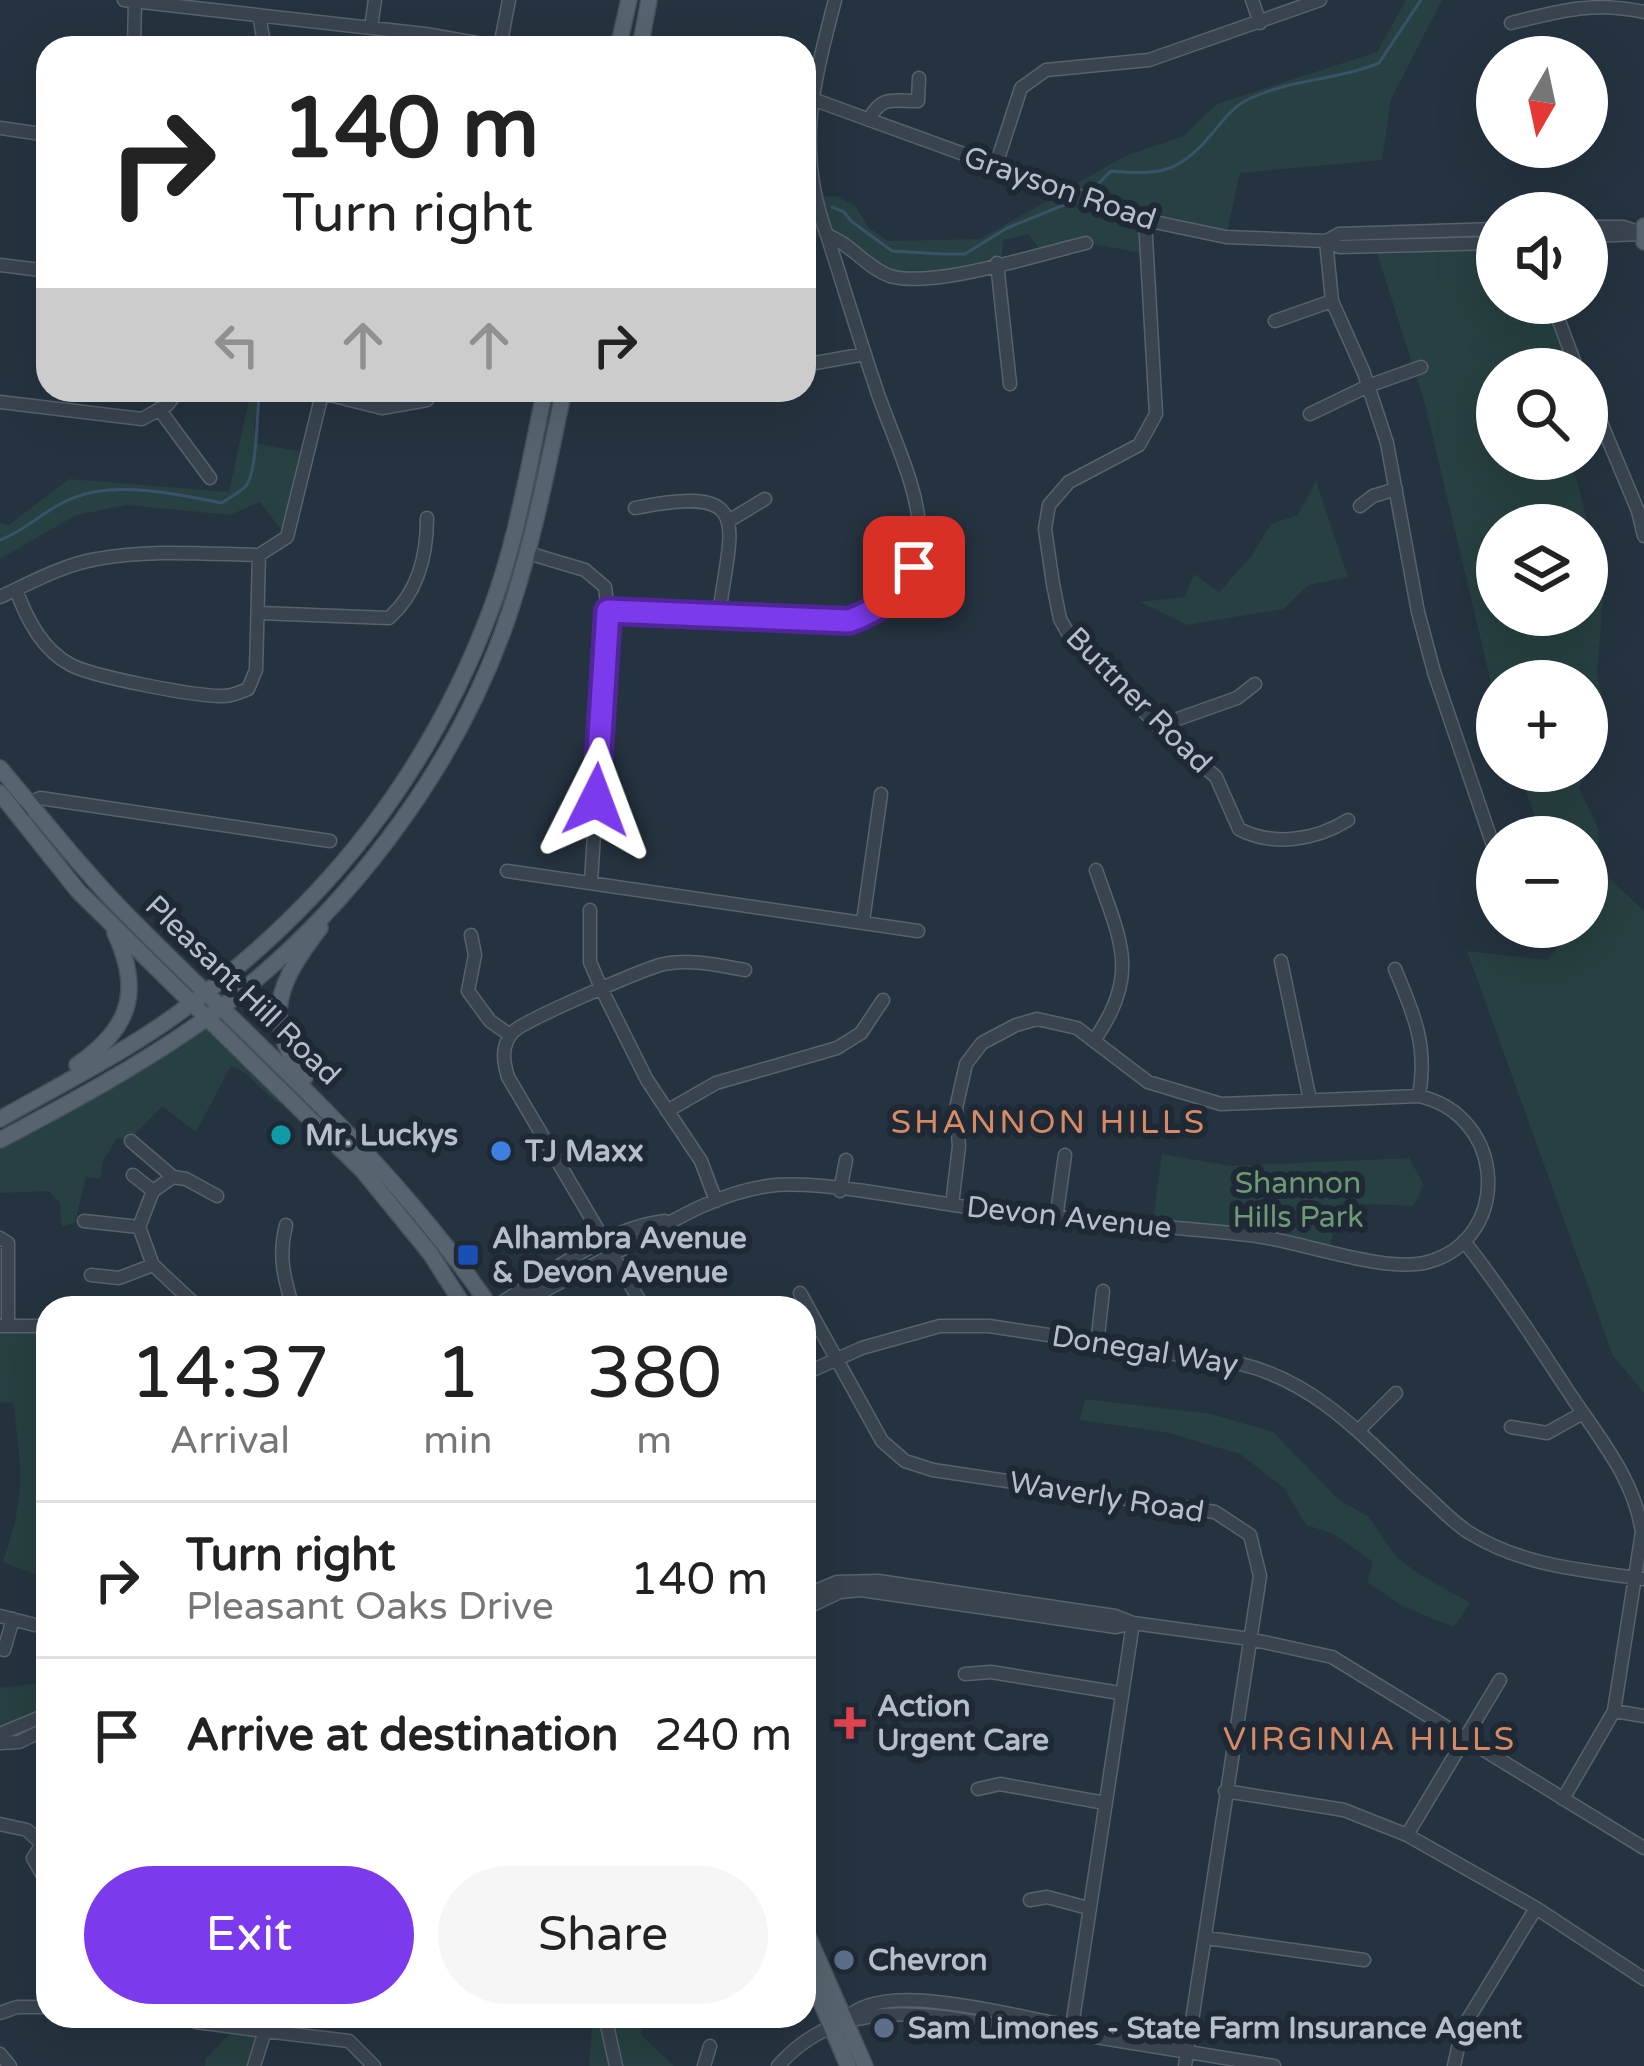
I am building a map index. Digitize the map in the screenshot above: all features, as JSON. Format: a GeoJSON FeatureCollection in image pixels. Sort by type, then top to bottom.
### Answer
{"type":"FeatureCollection","features":[{"type":"Feature","properties":{"kind":"main road"},"geometry":{"type":"LineString","coordinates":[[620,36],[628,0]]}},
{"type":"Feature","properties":{"kind":"main road"},"geometry":{"type":"LineString","coordinates":[[642,36],[650,0]]}},
{"type":"Feature","properties":{"kind":"main road"},"geometry":{"type":"LineString","coordinates":[[0,1119],[191,1005],[292,918],[346,861],[422,758],[458,688],[491,610],[515,530],[542,402]]}},
{"type":"Feature","properties":{"kind":"main road"},"geometry":{"type":"LineString","coordinates":[[336,1118],[292,1061],[278,1002],[299,955],[401,822],[448,750],[500,636],[528,553],[561,402]]}},
{"type":"Feature","properties":{"kind":"main road","name":"Pleasant Hill Road"},"geometry":{"type":"LineString","coordinates":[[0,768],[78,891],[191,1005],[213,1013],[336,1118],[409,1197],[485,1296]]}},
{"type":"Feature","properties":{"kind":"main road","name":"Pleasant Hill Road"},"geometry":{"type":"LineString","coordinates":[[0,793],[25,810],[205,992],[213,1013],[362,1171],[430,1253],[457,1296]]}},
{"type":"Feature","properties":{"kind":"main road"},"geometry":{"type":"LineString","coordinates":[[0,1140],[88,1094],[213,1013],[306,931],[360,873]]}},
{"type":"Feature","properties":{"kind":"main road"},"geometry":{"type":"LineString","coordinates":[[34,1100],[93,1054],[120,1025],[128,1006],[129,972],[109,920]]}},
{"type":"Feature","properties":{"kind":"main road"},"geometry":{"type":"LineString","coordinates":[[816,1961],[848,2066]]}},
{"type":"Feature","properties":{"kind":"main road"},"geometry":{"type":"LineString","coordinates":[[816,1983],[865,2066]]}},
{"type":"Feature","properties":{"kind":"street"},"geometry":{"type":"LineString","coordinates":[[124,0],[421,36]]}},
{"type":"Feature","properties":{"kind":"street"},"geometry":{"type":"LineString","coordinates":[[371,27],[375,0]]}},
{"type":"Feature","properties":{"kind":"street"},"geometry":{"type":"LineString","coordinates":[[504,36],[509,0]]}},
{"type":"Feature","properties":{"kind":"street"},"geometry":{"type":"LineString","coordinates":[[816,65],[835,0]]}},
{"type":"Feature","properties":{"kind":"street"},"geometry":{"type":"LineString","coordinates":[[1252,0],[1260,23]]}},
{"type":"Feature","properties":{"kind":"street"},"geometry":{"type":"LineString","coordinates":[[995,168],[1021,88],[1046,70],[1149,60],[1320,0]]}},
{"type":"Feature","properties":{"kind":"street"},"geometry":{"type":"LineString","coordinates":[[134,36],[135,2]]}},
{"type":"Feature","properties":{"kind":"street"},"geometry":{"type":"LineString","coordinates":[[1510,23],[1609,4],[1644,12]]}},
{"type":"Feature","properties":{"kind":"street"},"geometry":{"type":"LineString","coordinates":[[259,15],[263,36]]}},
{"type":"Feature","properties":{"kind":"street"},"geometry":{"type":"LineString","coordinates":[[869,120],[883,102],[918,101],[919,78]]}},
{"type":"Feature","properties":{"kind":"street","name":"Grayson Road"},"geometry":{"type":"LineString","coordinates":[[816,99],[1145,220],[1226,237],[1326,241],[1340,247],[1476,244]]}},
{"type":"Feature","properties":{"kind":"street"},"geometry":{"type":"LineString","coordinates":[[0,128],[36,133]]}},
{"type":"Feature","properties":{"kind":"street"},"geometry":{"type":"LineString","coordinates":[[608,611],[849,621],[873,612],[900,593],[914,567],[920,536],[908,477],[816,204]]}},
{"type":"Feature","properties":{"kind":"street","name":"Buttner Road"},"geometry":{"type":"LineString","coordinates":[[1145,220],[1157,388],[1154,422],[1139,445],[1059,490],[1049,506],[1045,529],[1060,619],[1086,653],[1158,726],[1216,777],[1239,829],[1270,842],[1329,832],[1348,820]]}},
{"type":"Feature","properties":{"kind":"street"},"geometry":{"type":"LineString","coordinates":[[1608,229],[1624,227],[1644,234]]}},
{"type":"Feature","properties":{"kind":"street","name":"Grayson Road"},"geometry":{"type":"LineString","coordinates":[[1326,241],[1339,235],[1476,232]]}},
{"type":"Feature","properties":{"kind":"street"},"geometry":{"type":"LineString","coordinates":[[827,235],[844,241],[887,275],[922,280],[1086,243]]}},
{"type":"Feature","properties":{"kind":"street"},"geometry":{"type":"LineString","coordinates":[[1326,241],[1332,301],[1388,443],[1431,657],[1482,816]]}},
{"type":"Feature","properties":{"kind":"street"},"geometry":{"type":"LineString","coordinates":[[997,263],[1010,384]]}},
{"type":"Feature","properties":{"kind":"street"},"geometry":{"type":"LineString","coordinates":[[0,265],[36,270]]}},
{"type":"Feature","properties":{"kind":"street"},"geometry":{"type":"LineString","coordinates":[[1275,321],[1332,301]]}},
{"type":"Feature","properties":{"kind":"street"},"geometry":{"type":"LineString","coordinates":[[816,363],[865,354]]}},
{"type":"Feature","properties":{"kind":"street"},"geometry":{"type":"LineString","coordinates":[[1310,414],[1421,367]]}},
{"type":"Feature","properties":{"kind":"street"},"geometry":{"type":"LineString","coordinates":[[0,402],[142,419],[167,402]]}},
{"type":"Feature","properties":{"kind":"street"},"geometry":{"type":"LineString","coordinates":[[0,597],[92,559],[140,553],[259,555],[287,537],[320,402]]}},
{"type":"Feature","properties":{"kind":"street"},"geometry":{"type":"LineString","coordinates":[[360,402],[382,408],[416,402]]}},
{"type":"Feature","properties":{"kind":"street"},"geometry":{"type":"LineString","coordinates":[[159,410],[210,478]]}},
{"type":"Feature","properties":{"kind":"street"},"geometry":{"type":"LineString","coordinates":[[1608,439],[1644,536]]}},
{"type":"Feature","properties":{"kind":"street"},"geometry":{"type":"LineString","coordinates":[[1360,506],[1396,489]]}},
{"type":"Feature","properties":{"kind":"street"},"geometry":{"type":"LineString","coordinates":[[730,520],[765,499]]}},
{"type":"Feature","properties":{"kind":"street"},"geometry":{"type":"LineString","coordinates":[[635,508],[695,500],[715,506],[730,520],[733,542],[718,615]]}},
{"type":"Feature","properties":{"kind":"street"},"geometry":{"type":"LineString","coordinates":[[260,613],[389,618],[410,599],[427,543],[427,518]]}},
{"type":"Feature","properties":{"kind":"street"},"geometry":{"type":"LineString","coordinates":[[528,553],[595,576],[604,587],[608,611],[591,881]]}},
{"type":"Feature","properties":{"kind":"street"},"geometry":{"type":"LineString","coordinates":[[16,590],[44,644],[69,664],[100,675],[224,697],[248,689],[256,670],[259,555]]}},
{"type":"Feature","properties":{"kind":"street"},"geometry":{"type":"LineString","coordinates":[[1158,726],[1237,698],[1255,684]]}},
{"type":"Feature","properties":{"kind":"street"},"geometry":{"type":"LineString","coordinates":[[862,921],[881,794]]}},
{"type":"Feature","properties":{"kind":"street"},"geometry":{"type":"LineString","coordinates":[[25,810],[40,798],[330,841]]}},
{"type":"Feature","properties":{"kind":"street"},"geometry":{"type":"LineString","coordinates":[[1095,1039],[1120,998],[1124,966],[1096,870]]}},
{"type":"Feature","properties":{"kind":"street"},"geometry":{"type":"LineString","coordinates":[[507,871],[918,931]]}},
{"type":"Feature","properties":{"kind":"street"},"geometry":{"type":"LineString","coordinates":[[590,910],[590,962],[602,990],[667,1111],[701,1161],[716,1201]]}},
{"type":"Feature","properties":{"kind":"street"},"geometry":{"type":"LineString","coordinates":[[471,935],[475,956],[468,991],[490,1021],[510,1035]]}},
{"type":"Feature","properties":{"kind":"street"},"geometry":{"type":"LineString","coordinates":[[1281,961],[1310,1100]]}},
{"type":"Feature","properties":{"kind":"street"},"geometry":{"type":"LineString","coordinates":[[637,1296],[508,1077],[503,1059],[510,1035],[530,1020],[661,965],[693,962],[745,970]]}},
{"type":"Feature","properties":{"kind":"street"},"geometry":{"type":"LineString","coordinates":[[1395,969],[1413,1011],[1424,1056],[1419,1096]]}},
{"type":"Feature","properties":{"kind":"street"},"geometry":{"type":"LineString","coordinates":[[667,1111],[716,1083],[836,1048],[860,1033],[883,1000]]}},
{"type":"Feature","properties":{"kind":"street"},"geometry":{"type":"LineString","coordinates":[[952,1205],[959,1146],[956,1108],[966,1064],[982,1043],[1016,1024],[1037,1019],[1077,1028],[1148,1082],[1221,1104],[1419,1096],[1457,1112],[1486,1153],[1489,1180],[1484,1206],[1464,1241],[1618,1464],[1639,1508],[1640,1579],[1614,1711],[1563,1799]]}},
{"type":"Feature","properties":{"kind":"street"},"geometry":{"type":"LineString","coordinates":[[131,1141],[173,1178],[198,1184],[217,1196]]}},
{"type":"Feature","properties":{"kind":"street"},"geometry":{"type":"LineString","coordinates":[[1056,1219],[1065,1155]]}},
{"type":"Feature","properties":{"kind":"street"},"geometry":{"type":"LineString","coordinates":[[840,1191],[846,1160]]}},
{"type":"Feature","properties":{"kind":"street"},"geometry":{"type":"LineString","coordinates":[[133,1175],[153,1191]]}},
{"type":"Feature","properties":{"kind":"street"},"geometry":{"type":"LineString","coordinates":[[173,1178],[153,1191],[139,1228],[153,1265],[186,1296]]}},
{"type":"Feature","properties":{"kind":"street","name":"Devon Avenue"},"geometry":{"type":"LineString","coordinates":[[532,1296],[672,1220],[767,1186],[1056,1219],[1254,1235],[1406,1265],[1433,1261],[1464,1241]]}},
{"type":"Feature","properties":{"kind":"street","name":"Devon Avenue"},"geometry":{"type":"LineString","coordinates":[[529,1296],[604,1240],[641,1224],[672,1220]]}},
{"type":"Feature","properties":{"kind":"street"},"geometry":{"type":"LineString","coordinates":[[84,1221],[139,1228]]}},
{"type":"Feature","properties":{"kind":"street"},"geometry":{"type":"LineString","coordinates":[[286,1226],[280,1249],[289,1296]]}},
{"type":"Feature","properties":{"kind":"street"},"geometry":{"type":"LineString","coordinates":[[0,1238],[8,1243],[4,1326],[36,1326]]}},
{"type":"Feature","properties":{"kind":"street"},"geometry":{"type":"LineString","coordinates":[[91,1275],[118,1277],[153,1265]]}},
{"type":"Feature","properties":{"kind":"street"},"geometry":{"type":"LineString","coordinates":[[475,1283],[507,1296]]}},
{"type":"Feature","properties":{"kind":"street"},"geometry":{"type":"LineString","coordinates":[[1097,1344],[1103,1291]]}},
{"type":"Feature","properties":{"kind":"street","name":"Waverly Road"},"geometry":{"type":"LineString","coordinates":[[816,1323],[882,1441],[905,1461],[932,1470],[1215,1512],[1250,1535],[1260,1576],[1186,2059]]}},
{"type":"Feature","properties":{"kind":"street","name":"Donegal Way"},"geometry":{"type":"LineString","coordinates":[[816,1369],[908,1333],[940,1326],[988,1326],[1273,1372],[1319,1396],[1462,1528],[1497,1548],[1530,1562],[1640,1579]]}},
{"type":"Feature","properties":{"kind":"street"},"geometry":{"type":"LineString","coordinates":[[1358,1432],[1396,1393]]}},
{"type":"Feature","properties":{"kind":"street"},"geometry":{"type":"LineString","coordinates":[[1511,1427],[1547,1433],[1583,1413]]}},
{"type":"Feature","properties":{"kind":"street"},"geometry":{"type":"LineString","coordinates":[[816,1591],[837,1582],[878,1581],[1114,1616],[1133,1624],[1250,1639],[1332,1657],[1644,1849]]}},
{"type":"Feature","properties":{"kind":"street"},"geometry":{"type":"LineString","coordinates":[[816,1603],[840,1592],[860,1590],[1116,1627],[1133,1624]]}},
{"type":"Feature","properties":{"kind":"street"},"geometry":{"type":"LineString","coordinates":[[4,1650],[6,1617],[35,1625]]}},
{"type":"Feature","properties":{"kind":"street"},"geometry":{"type":"LineString","coordinates":[[1071,2033],[1133,1624]]}},
{"type":"Feature","properties":{"kind":"street"},"geometry":{"type":"LineString","coordinates":[[965,1674],[991,1672],[1120,1693]]}},
{"type":"Feature","properties":{"kind":"street"},"geometry":{"type":"LineString","coordinates":[[1407,1835],[1500,1680]]}},
{"type":"Feature","properties":{"kind":"street"},"geometry":{"type":"LineString","coordinates":[[1614,1711],[1644,1716]]}},
{"type":"Feature","properties":{"kind":"street"},"geometry":{"type":"LineString","coordinates":[[0,1734],[36,1719]]}},
{"type":"Feature","properties":{"kind":"street"},"geometry":{"type":"LineString","coordinates":[[0,1744],[36,1734]]}},
{"type":"Feature","properties":{"kind":"street"},"geometry":{"type":"LineString","coordinates":[[978,1789],[1000,1784],[1105,1803]]}},
{"type":"Feature","properties":{"kind":"street"},"geometry":{"type":"LineString","coordinates":[[1226,1791],[1344,1810],[1407,1835],[1536,1908],[1644,1978]]}},
{"type":"Feature","properties":{"kind":"street"},"geometry":{"type":"LineString","coordinates":[[0,1824],[36,1836]]}},
{"type":"Feature","properties":{"kind":"street"},"geometry":{"type":"LineString","coordinates":[[1030,1900],[1047,1897],[1088,1908]]}},
{"type":"Feature","properties":{"kind":"street"},"geometry":{"type":"LineString","coordinates":[[1454,2066],[1462,2030],[1536,1908]]}},
{"type":"Feature","properties":{"kind":"street"},"geometry":{"type":"LineString","coordinates":[[1207,1938],[1364,1960]]}},
{"type":"Feature","properties":{"kind":"street"},"geometry":{"type":"LineString","coordinates":[[0,2013],[36,2007]]}},
{"type":"Feature","properties":{"kind":"street"},"geometry":{"type":"LineString","coordinates":[[778,2066],[808,2037],[838,2023],[883,2012],[1054,2035],[1071,2033],[1186,2059],[1274,2066]]}},
{"type":"Feature","properties":{"kind":"street"},"geometry":{"type":"LineString","coordinates":[[242,2028],[350,2041],[374,2066]]}},
{"type":"Feature","properties":{"kind":"street"},"geometry":{"type":"LineString","coordinates":[[254,2066],[266,2028]]}},
{"type":"Feature","properties":{"kind":"street"},"geometry":{"type":"LineString","coordinates":[[608,2028],[616,2066]]}},
{"type":"Feature","properties":{"kind":"street"},"geometry":{"type":"LineString","coordinates":[[704,2066],[710,2046]]}},
{"type":"Feature","properties":{"kind":"street"},"geometry":{"type":"LineString","coordinates":[[0,2054],[10,2066]]}},
{"type":"Feature","properties":{"kind":"green space"},"geometry":{"type":"Polygon","coordinates":[[[1406,0],[1442,0],[1391,99],[1382,160],[1240,173],[1226,237],[1146,220],[1147,254],[1087,243],[1043,253],[1028,234],[1003,240],[1001,262],[921,280],[887,275],[827,235],[816,238],[816,197],[836,196],[855,206],[868,227],[888,241],[980,239],[1125,156],[1182,137],[1217,104],[1377,52],[1406,0]]]}},
{"type":"Feature","properties":{"kind":"green space"},"geometry":{"type":"Polygon","coordinates":[[[1476,244],[1476,324],[1561,324],[1570,348],[1476,348],[1476,480],[1577,480],[1583,504],[1476,504],[1476,619],[1425,404],[1375,247],[1476,244]]]}},
{"type":"Feature","properties":{"kind":"green space"},"geometry":{"type":"Polygon","coordinates":[[[248,402],[260,402],[255,443],[308,453],[287,537],[260,502],[230,515],[127,505],[76,515],[0,559],[0,523],[9,525],[69,479],[229,492],[248,402]]]}},
{"type":"Feature","properties":{"kind":"green space"},"geometry":{"type":"Polygon","coordinates":[[[1316,481],[1348,577],[1309,585],[1283,609],[1187,625],[1140,602],[1185,597],[1194,574],[1219,592],[1250,558],[1271,524],[1298,515],[1316,481]]]}},
{"type":"Feature","properties":{"kind":"green space"},"geometry":{"type":"Polygon","coordinates":[[[1480,636],[1600,636],[1598,660],[1486,660],[1480,636]]]}},
{"type":"Feature","properties":{"kind":"green space"},"geometry":{"type":"Polygon","coordinates":[[[1526,792],[1581,792],[1592,816],[1535,816],[1526,792]]]}},
{"type":"Feature","properties":{"kind":"green space"},"geometry":{"type":"Polygon","coordinates":[[[1608,877],[1644,911],[1644,1393],[1613,1356],[1467,951],[1547,960],[1558,948],[1608,948],[1608,877]]]}},
{"type":"Feature","properties":{"kind":"green space"},"geometry":{"type":"Polygon","coordinates":[[[207,1018],[304,1113],[275,1101],[231,1066],[196,1132],[162,1106],[130,1140],[117,1138],[103,1161],[100,1179],[86,1177],[75,1222],[62,1227],[60,1203],[49,1191],[0,1193],[0,1140],[207,1018]]]}},
{"type":"Feature","properties":{"kind":"green space","name":"Shannon Hills Park"},"geometry":{"type":"Polygon","coordinates":[[[1162,1154],[1230,1166],[1409,1158],[1424,1185],[1413,1206],[1341,1203],[1329,1250],[1152,1227],[1162,1154]]]}},
{"type":"Feature","properties":{"kind":"green space"},"geometry":{"type":"Polygon","coordinates":[[[0,1326],[36,1326],[36,1574],[3,1562],[16,1518],[20,1465],[13,1402],[0,1403],[0,1326]]]}},
{"type":"Feature","properties":{"kind":"green space"},"geometry":{"type":"Polygon","coordinates":[[[1085,1399],[1211,1414],[1273,1432],[1339,1500],[1369,1517],[1396,1557],[1470,1603],[1454,1627],[1402,1606],[1367,1582],[1373,1562],[1334,1534],[1306,1525],[1284,1488],[1240,1454],[1165,1432],[1080,1420],[1085,1399]]]}},
{"type":"Feature","properties":{"kind":"green space"},"geometry":{"type":"Polygon","coordinates":[[[36,1684],[36,1719],[0,1734],[0,1688],[36,1684]]]}},
{"type":"Feature","properties":{"kind":"green space"},"geometry":{"type":"Polygon","coordinates":[[[236,2028],[267,2028],[254,2066],[205,2066],[205,2059],[236,2028]]]}},
{"type":"Feature","properties":{"kind":"green space"},"geometry":{"type":"Polygon","coordinates":[[[592,2028],[641,2028],[641,2035],[674,2066],[589,2066],[592,2028]]]}},
{"type":"Feature","properties":{"kind":"waterway"},"geometry":{"type":"LineString","coordinates":[[1096,186],[1111,171],[1155,172],[1177,165],[1251,98],[1379,63],[1421,0]]}},
{"type":"Feature","properties":{"kind":"waterway"},"geometry":{"type":"LineString","coordinates":[[832,207],[892,251],[965,254],[1007,228],[1064,205]]}},
{"type":"Feature","properties":{"kind":"waterway"},"geometry":{"type":"LineString","coordinates":[[0,540],[64,502],[101,491],[143,490],[222,503],[250,478],[259,402]]}},
{"type":"Feature","properties":{"kind":"place","name":"Mr. Luckys"},"geometry":{"type":"Point","coordinates":[281,1135]}},
{"type":"Feature","properties":{"kind":"place","name":"TJ Maxx"},"geometry":{"type":"Point","coordinates":[501,1151]}},
{"type":"Feature","properties":{"kind":"place","name":"Alhambra Avenue & Devon Avenue"},"geometry":{"type":"Point","coordinates":[468,1255]}},
{"type":"Feature","properties":{"kind":"place","name":"Action Urgent Care"},"geometry":{"type":"Point","coordinates":[850,1723]}},
{"type":"Feature","properties":{"kind":"place","name":"Chevron"},"geometry":{"type":"Point","coordinates":[844,1960]}},
{"type":"Feature","properties":{"kind":"place","name":"Sam Limones - State Farm Insurance Agent"},"geometry":{"type":"Point","coordinates":[884,2028]}},
{"type":"Feature","properties":{"kind":"district","name":"SHANNON HILLS"},"geometry":{"type":"Point","coordinates":[1049,1121]}},
{"type":"Feature","properties":{"kind":"district","name":"VIRGINIA HILLS"},"geometry":{"type":"Point","coordinates":[1370,1738]}},
{"type":"Feature","properties":{"kind":"route"},"geometry":{"type":"LineString","coordinates":[[596,800],[608,611],[849,621],[873,612],[900,593],[914,567]]}}]}
